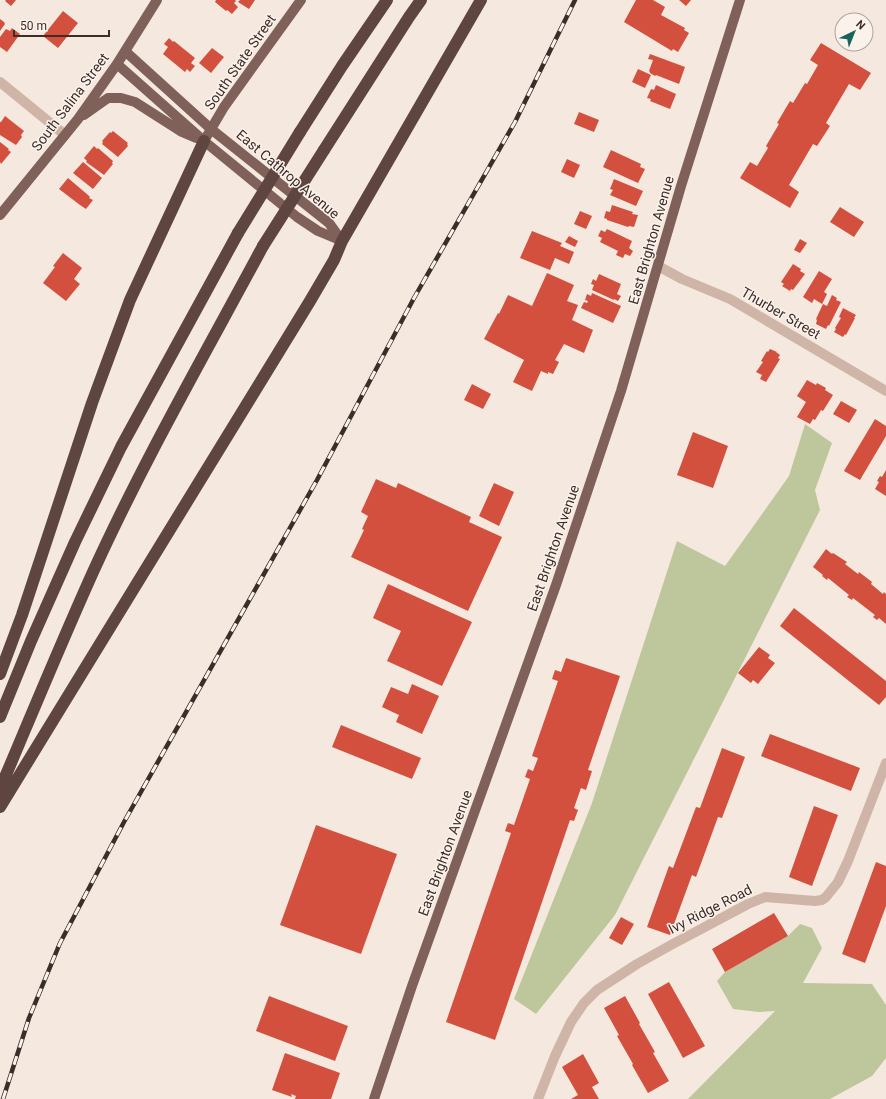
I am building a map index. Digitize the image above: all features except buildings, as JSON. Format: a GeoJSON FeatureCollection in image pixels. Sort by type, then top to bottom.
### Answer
{"type":"FeatureCollection","features":[{"type":"Feature","properties":{"kind":"highway"},"geometry":{"type":"LineString","coordinates":[[0,717],[31,641],[71,550],[121,447],[238,233],[342,66],[387,0]]}},
{"type":"Feature","properties":{"kind":"highway"},"geometry":{"type":"LineString","coordinates":[[0,789],[94,571],[139,478],[184,391],[263,246],[408,17],[421,0]]}},
{"type":"Feature","properties":{"kind":"highway"},"geometry":{"type":"LineString","coordinates":[[0,807],[310,301],[334,260],[342,241],[481,0]]}},
{"type":"Feature","properties":{"kind":"highway"},"geometry":{"type":"LineString","coordinates":[[0,674],[22,615],[92,403],[130,300],[204,141]]}},
{"type":"Feature","properties":{"kind":"main road","name":"South Salina Street"},"geometry":{"type":"LineString","coordinates":[[0,215],[78,119],[117,64],[157,0]]}},
{"type":"Feature","properties":{"kind":"main road","name":"South State Street"},"geometry":{"type":"LineString","coordinates":[[204,141],[224,107],[301,0]]}},
{"type":"Feature","properties":{"kind":"main road","name":"East Brighton Avenue"},"geometry":{"type":"LineString","coordinates":[[374,1099],[410,990],[558,578],[621,391],[681,186],[740,0]]}},
{"type":"Feature","properties":{"kind":"main road","name":"East Cathrop Avenue"},"geometry":{"type":"LineString","coordinates":[[125,51],[211,129],[329,223],[342,241]]}},
{"type":"Feature","properties":{"kind":"main road","name":"East Cathrop Avenue"},"geometry":{"type":"LineString","coordinates":[[117,64],[204,141],[297,217],[318,231],[342,241]]}},
{"type":"Feature","properties":{"kind":"main road"},"geometry":{"type":"LineString","coordinates":[[78,119],[108,98],[120,98],[135,102],[182,132],[204,141]]}},
{"type":"Feature","properties":{"kind":"street"},"geometry":{"type":"LineString","coordinates":[[0,82],[65,135]]}},
{"type":"Feature","properties":{"kind":"street","name":"Thurber Street"},"geometry":{"type":"LineString","coordinates":[[658,266],[682,279],[730,299],[886,391]]}},
{"type":"Feature","properties":{"kind":"street","name":"Ivy Ridge Road"},"geometry":{"type":"LineString","coordinates":[[538,1099],[555,1056],[571,1022],[584,1003],[597,990],[637,964],[671,945],[748,904],[765,897],[814,901],[822,900],[826,897],[838,882],[848,861],[886,764]]}},
{"type":"Feature","properties":{"kind":"green space"},"geometry":{"type":"Polygon","coordinates":[[[805,424],[832,443],[815,490],[820,510],[615,915],[536,1014],[514,999],[592,803],[677,541],[725,566],[789,476],[805,424]]]}},
{"type":"Feature","properties":{"kind":"green space"},"geometry":{"type":"Polygon","coordinates":[[[800,924],[812,928],[822,948],[803,983],[872,984],[886,1005],[886,1058],[872,1076],[830,1099],[688,1099],[775,1011],[759,1012],[733,1009],[717,981],[725,972],[788,936],[800,924]]]}},
{"type":"Feature","properties":{"kind":"railway"},"geometry":{"type":"LineString","coordinates":[[3,1099],[29,1018],[60,943],[124,822],[317,480],[414,298],[515,122],[575,0]]}}]}
